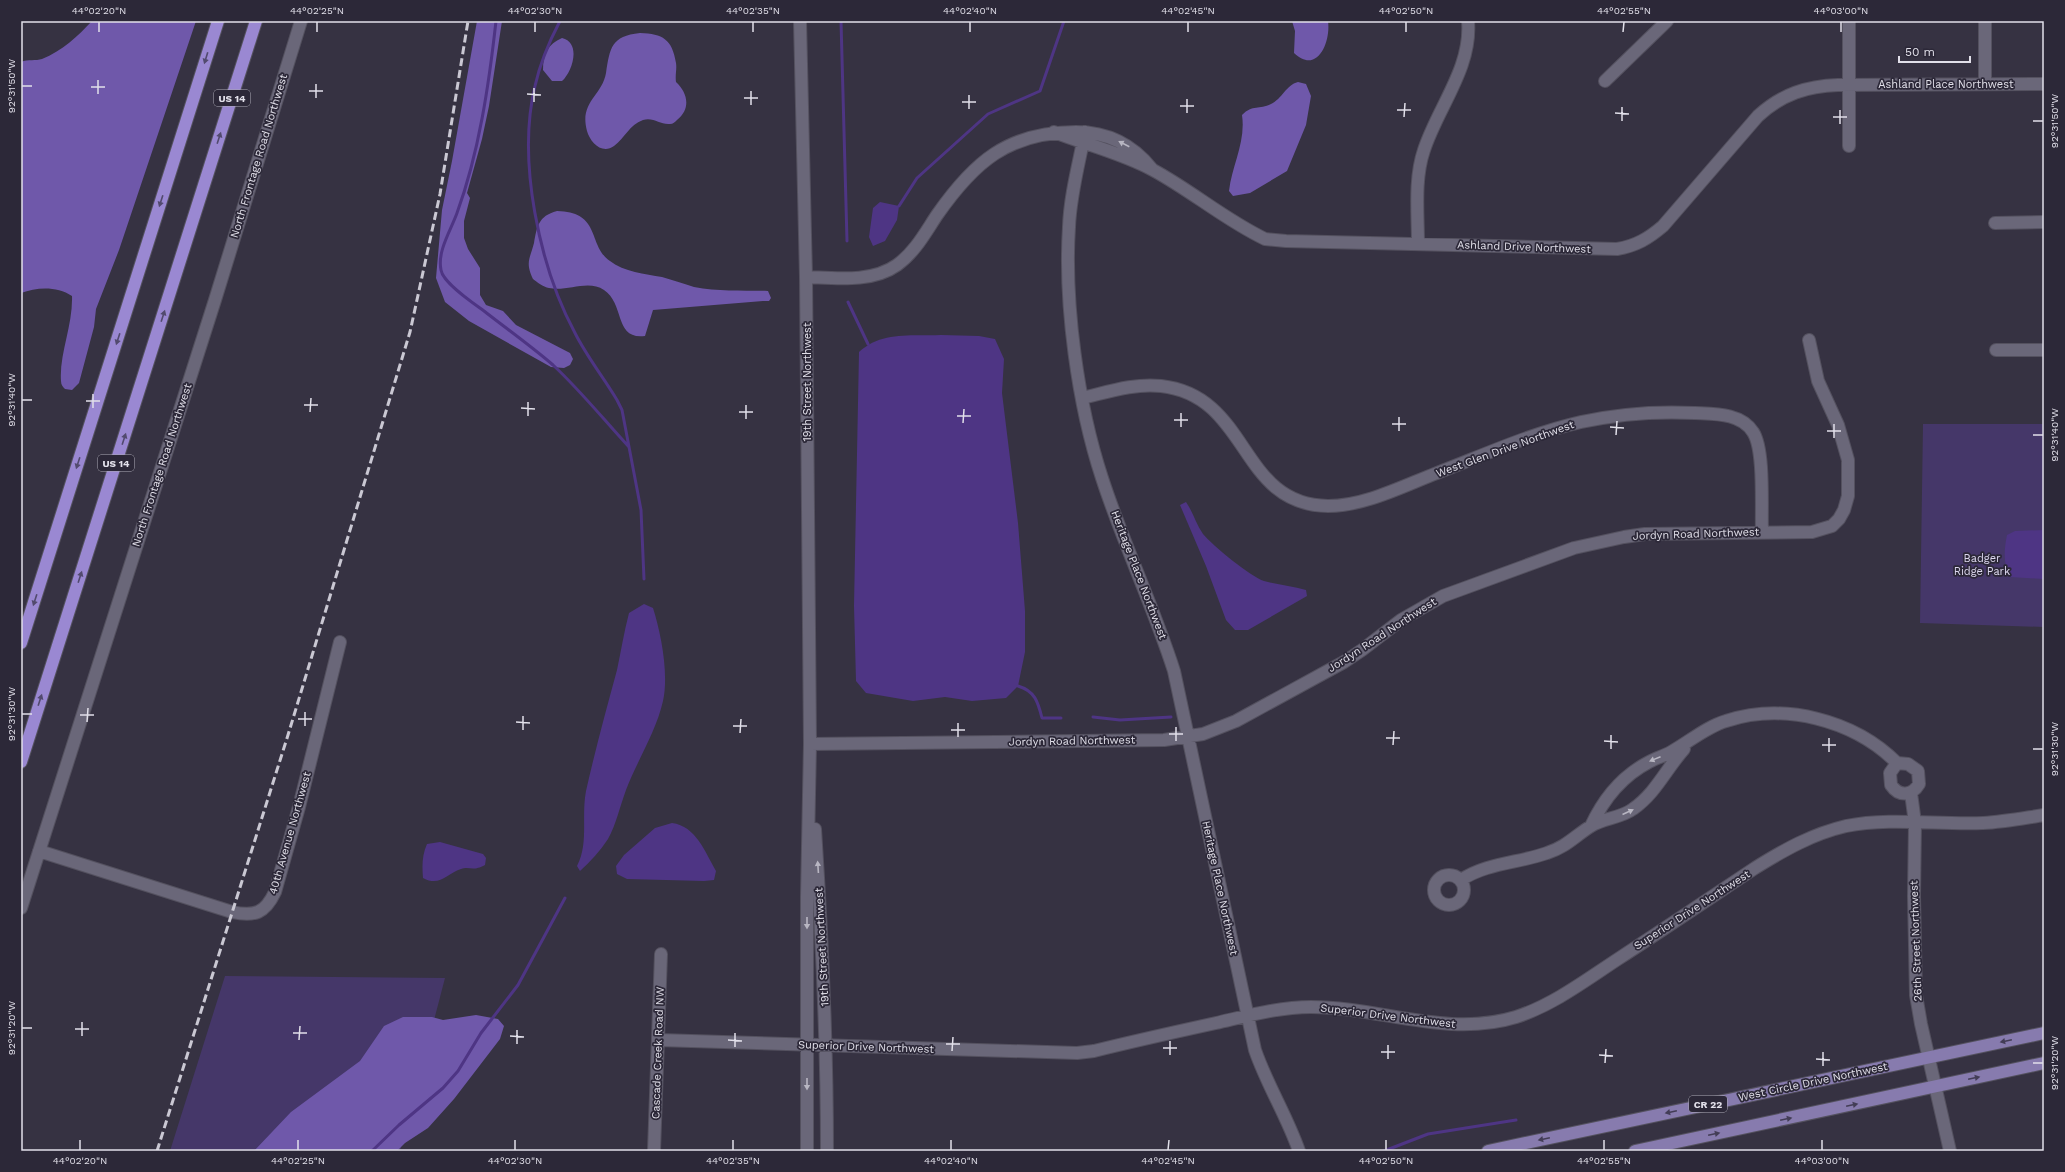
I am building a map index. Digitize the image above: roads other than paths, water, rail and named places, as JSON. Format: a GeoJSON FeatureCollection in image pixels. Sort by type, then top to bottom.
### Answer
{"type":"FeatureCollection","features":[{"type":"Feature","properties":{"kind":"highway","name":"US 14"},"geometry":{"type":"LineString","coordinates":[[21,643],[218,21]]}},
{"type":"Feature","properties":{"kind":"highway","name":"US 14"},"geometry":{"type":"LineString","coordinates":[[22,759],[256,21]]}},
{"type":"Feature","properties":{"kind":"main road","name":"West Circle Drive Northwest"},"geometry":{"type":"LineString","coordinates":[[1488,1151],[2044,1033]]}},
{"type":"Feature","properties":{"kind":"main road"},"geometry":{"type":"LineString","coordinates":[[1635,1151],[2044,1063]]}},
{"type":"Feature","properties":{"kind":"street","name":"North Frontage Road Northwest"},"geometry":{"type":"LineString","coordinates":[[21,908],[217,292],[301,21]]}},
{"type":"Feature","properties":{"kind":"street","name":"19th Street Northwest"},"geometry":{"type":"LineString","coordinates":[[800,21],[806,277],[810,744],[807,1151]]}},
{"type":"Feature","properties":{"kind":"street"},"geometry":{"type":"LineString","coordinates":[[1418,244],[1419,178],[1421,159],[1428,138],[1462,66],[1468,42],[1468,21]]}},
{"type":"Feature","properties":{"kind":"street"},"geometry":{"type":"LineString","coordinates":[[1605,80],[1667,21]]}},
{"type":"Feature","properties":{"kind":"street"},"geometry":{"type":"LineString","coordinates":[[1849,21],[1849,146]]}},
{"type":"Feature","properties":{"kind":"street"},"geometry":{"type":"LineString","coordinates":[[1985,21],[1985,83]]}},
{"type":"Feature","properties":{"kind":"street","name":"Ashland Place Northwest"},"geometry":{"type":"LineString","coordinates":[[1849,85],[1985,83],[2044,84]]}},
{"type":"Feature","properties":{"kind":"street","name":"Ashland Drive Northwest"},"geometry":{"type":"LineString","coordinates":[[806,277],[856,278],[878,275],[897,265],[913,250],[961,183],[978,166],[993,154],[1015,143],[1033,136],[1054,132],[1084,138],[1100,147],[1153,170],[1265,238],[1286,241],[1608,250],[1627,248],[1654,234],[1672,217],[1751,123],[1766,108],[1784,96],[1802,89],[1821,86],[1849,85]]}},
{"type":"Feature","properties":{"kind":"street","name":"Heritage Place Northwest"},"geometry":{"type":"LineString","coordinates":[[1084,138],[1069,226],[1068,252],[1070,310],[1082,398],[1102,477],[1142,586],[1162,633],[1174,671],[1247,1016],[1263,1072],[1290,1126],[1299,1151]]}},
{"type":"Feature","properties":{"kind":"street"},"geometry":{"type":"LineString","coordinates":[[1995,223],[2044,222]]}},
{"type":"Feature","properties":{"kind":"street","name":"Jordyn Road Northwest"},"geometry":{"type":"LineString","coordinates":[[810,744],[1164,740],[1204,734],[1236,721],[1344,662],[1401,620],[1443,596],[1574,548],[1645,534],[1812,532],[1832,526],[1844,510],[1848,496],[1848,460],[1838,425],[1818,381],[1809,340]]}},
{"type":"Feature","properties":{"kind":"street"},"geometry":{"type":"LineString","coordinates":[[1996,350],[2044,350]]}},
{"type":"Feature","properties":{"kind":"street","name":"West Glen Drive Northwest"},"geometry":{"type":"LineString","coordinates":[[1082,398],[1142,386],[1162,386],[1180,390],[1213,408],[1225,420],[1261,474],[1283,494],[1311,505],[1343,505],[1380,495],[1548,431],[1582,422],[1655,413],[1683,412],[1737,418],[1745,422],[1756,437],[1760,467],[1762,532]]}},
{"type":"Feature","properties":{"kind":"street","name":"40th Avenue Northwest"},"geometry":{"type":"LineString","coordinates":[[39,851],[232,912],[244,915],[259,912],[271,901],[275,892],[299,807],[340,642]]}},
{"type":"Feature","properties":{"kind":"street"},"geometry":{"type":"LineString","coordinates":[[1591,826],[1599,809],[1613,789],[1640,766],[1690,742],[1710,728],[1725,721],[1745,716],[1782,714],[1805,716],[1842,727],[1859,735],[1887,754],[1897,763],[1908,764],[1918,771],[1919,784],[1911,793],[1906,794],[1897,792],[1891,786],[1890,773],[1897,763]]}},
{"type":"Feature","properties":{"kind":"street"},"geometry":{"type":"LineString","coordinates":[[1461,880],[1470,874],[1492,867],[1548,853],[1576,839],[1591,826],[1632,810],[1655,790],[1671,763],[1690,742]]}},
{"type":"Feature","properties":{"kind":"street","name":"19th Street Northwest"},"geometry":{"type":"LineString","coordinates":[[810,744],[821,918],[826,1045],[827,1151]]}},
{"type":"Feature","properties":{"kind":"street","name":"26th Street Northwest"},"geometry":{"type":"LineString","coordinates":[[1911,793],[1915,823],[1914,896],[1916,995],[1950,1151]]}},
{"type":"Feature","properties":{"kind":"street","name":"Superior Drive Northwest"},"geometry":{"type":"LineString","coordinates":[[659,1040],[1077,1052],[1094,1051],[1247,1016],[1308,1007],[1341,1009],[1433,1024],[1452,1025],[1484,1023],[1516,1017],[1564,994],[1755,868],[1801,842],[1826,832],[1854,825],[1881,822],[1983,823],[2044,815]]}},
{"type":"Feature","properties":{"kind":"street","name":"Cascade Creek Road NW"},"geometry":{"type":"LineString","coordinates":[[654,1151],[661,954]]}},
{"type":"Feature","properties":{"kind":"waterway"},"geometry":{"type":"LineString","coordinates":[[496,21],[490,69],[477,142],[465,190],[441,255],[441,270],[447,281],[453,287],[553,365],[629,447]]}},
{"type":"Feature","properties":{"kind":"waterway"},"geometry":{"type":"LineString","coordinates":[[560,21],[542,61],[535,86],[530,115],[530,179],[542,245],[551,277],[562,306],[580,342],[622,410],[641,510],[644,579]]}},
{"type":"Feature","properties":{"kind":"waterway"},"geometry":{"type":"LineString","coordinates":[[841,21],[847,241]]}},
{"type":"Feature","properties":{"kind":"waterway"},"geometry":{"type":"LineString","coordinates":[[899,206],[917,178],[988,114],[1040,91],[1064,21]]}},
{"type":"Feature","properties":{"kind":"waterway"},"geometry":{"type":"LineString","coordinates":[[848,302],[868,344]]}},
{"type":"Feature","properties":{"kind":"waterway"},"geometry":{"type":"LineString","coordinates":[[1018,686],[1024,688],[1032,694],[1037,702],[1042,718],[1061,718]]}},
{"type":"Feature","properties":{"kind":"waterway"},"geometry":{"type":"LineString","coordinates":[[1093,717],[1120,720],[1171,717]]}},
{"type":"Feature","properties":{"kind":"waterway"},"geometry":{"type":"LineString","coordinates":[[372,1151],[399,1125],[443,1088],[458,1071],[481,1033],[518,985],[565,898]]}},
{"type":"Feature","properties":{"kind":"waterway"},"geometry":{"type":"LineString","coordinates":[[1384,1151],[1428,1134],[1516,1120]]}},
{"type":"Feature","properties":{"kind":"railway"},"geometry":{"type":"LineString","coordinates":[[157,1151],[288,735],[410,332],[440,194],[468,21]]}},
{"type":"Feature","properties":{"kind":"park label","name":"Badger Ridge Park"},"geometry":{"type":"Point","coordinates":[1982,564]}}]}
